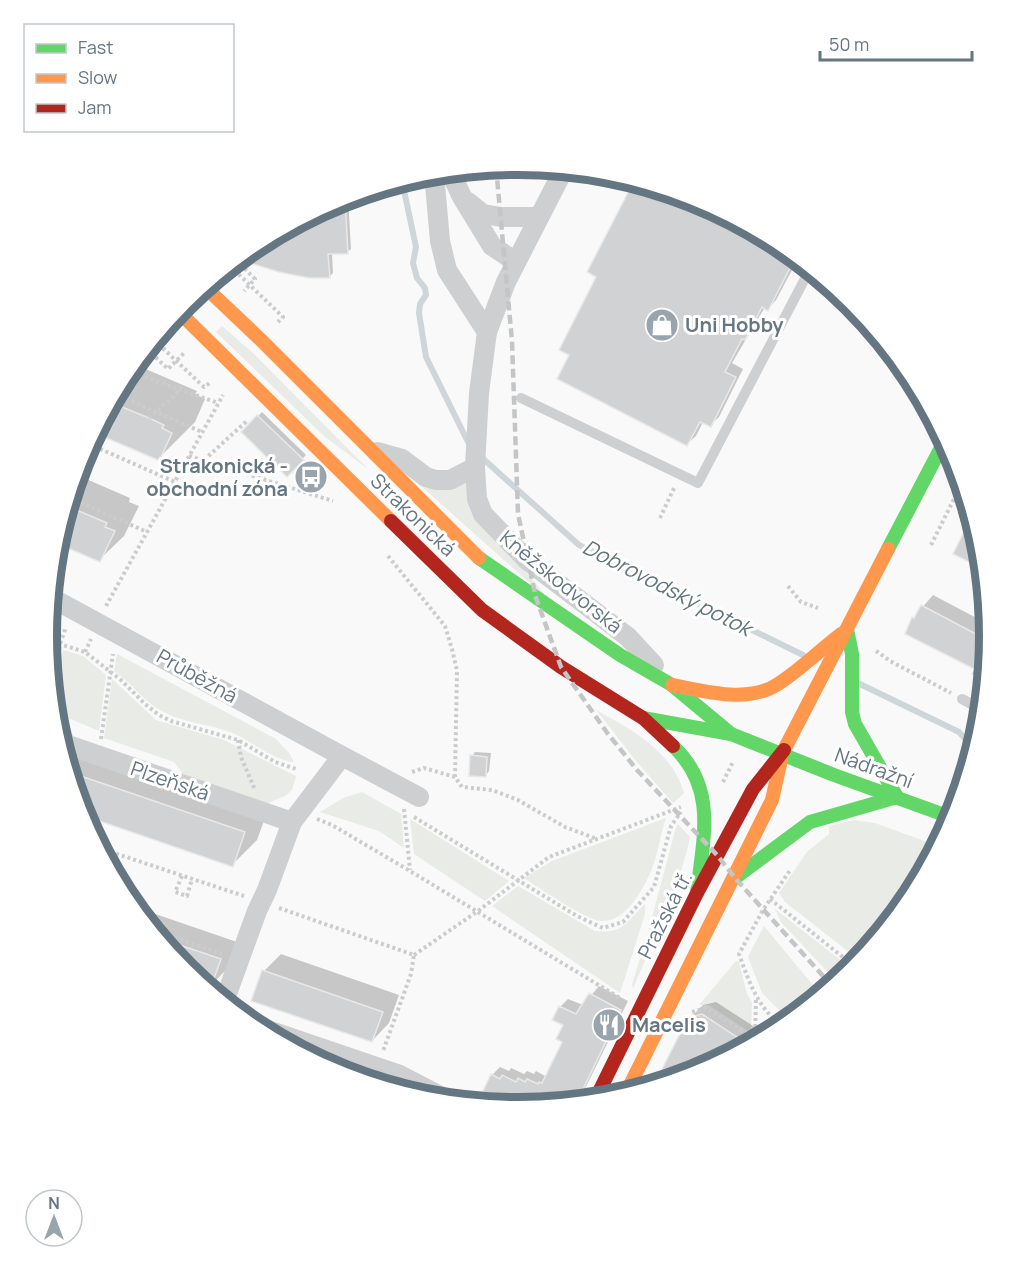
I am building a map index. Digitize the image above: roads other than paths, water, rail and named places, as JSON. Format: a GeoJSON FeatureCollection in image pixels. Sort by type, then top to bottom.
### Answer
{"type":"FeatureCollection","features":[{"type":"Feature","properties":{"kind":"main road","name":"Strakonická"},"geometry":{"type":"LineString","coordinates":[[211,292],[476,556],[620,655],[672,685]]}},
{"type":"Feature","properties":{"kind":"main road","name":"Strakonická"},"geometry":{"type":"LineString","coordinates":[[185,318],[482,610],[561,667],[643,718]]}},
{"type":"Feature","properties":{"kind":"main road","name":"Pražská tř."},"geometry":{"type":"LineString","coordinates":[[600,1089],[697,893],[753,789],[782,755],[821,680],[833,645],[848,629],[940,451]]}},
{"type":"Feature","properties":{"kind":"main road"},"geometry":{"type":"LineString","coordinates":[[735,878],[810,822],[897,797],[855,724],[852,712],[852,654],[848,629]]}},
{"type":"Feature","properties":{"kind":"main road"},"geometry":{"type":"LineString","coordinates":[[672,685],[743,696],[777,685],[833,645]]}},
{"type":"Feature","properties":{"kind":"main road"},"geometry":{"type":"LineString","coordinates":[[672,685],[731,734]]}},
{"type":"Feature","properties":{"kind":"main road"},"geometry":{"type":"LineString","coordinates":[[643,718],[731,734],[782,755]]}},
{"type":"Feature","properties":{"kind":"main road"},"geometry":{"type":"LineString","coordinates":[[643,718],[687,759],[703,797],[706,826],[697,893]]}},
{"type":"Feature","properties":{"kind":"main road","name":"Pražská tř."},"geometry":{"type":"LineString","coordinates":[[632,1082],[772,800],[782,755]]}},
{"type":"Feature","properties":{"kind":"main road","name":"Nádražní"},"geometry":{"type":"LineString","coordinates":[[782,755],[943,814]]}},
{"type":"Feature","properties":{"kind":"street","name":"Kněžskodvorská"},"geometry":{"type":"LineString","coordinates":[[560,177],[516,262],[487,332],[479,393],[475,466],[477,499],[483,514],[526,560],[628,637],[672,685]]}},
{"type":"Feature","properties":{"kind":"street"},"geometry":{"type":"LineString","coordinates":[[454,180],[462,198],[492,246],[516,262]]}},
{"type":"Feature","properties":{"kind":"street"},"geometry":{"type":"LineString","coordinates":[[435,183],[440,241],[447,270],[487,332]]}},
{"type":"Feature","properties":{"kind":"street"},"geometry":{"type":"LineString","coordinates":[[462,198],[483,214],[501,217],[539,217]]}},
{"type":"Feature","properties":{"kind":"street"},"geometry":{"type":"LineString","coordinates":[[371,451],[402,459],[426,477],[436,480],[450,480],[475,466]]}},
{"type":"Feature","properties":{"kind":"street","name":"Průběžná"},"geometry":{"type":"LineString","coordinates":[[58,602],[342,756],[401,793]]}},
{"type":"Feature","properties":{"kind":"street","name":"Plzeňská"},"geometry":{"type":"LineString","coordinates":[[71,746],[258,811],[296,817]]}},
{"type":"Feature","properties":{"kind":"street"},"geometry":{"type":"LineString","coordinates":[[227,994],[296,817],[342,756]]}},
{"type":"Feature","properties":{"kind":"street"},"geometry":{"type":"LineString","coordinates":[[299,1041],[377,1067],[395,1080]]}},
{"type":"Feature","properties":{"kind":"lane"},"geometry":{"type":"LineString","coordinates":[[521,398],[698,483],[806,276]]}},
{"type":"Feature","properties":{"kind":"lane"},"geometry":{"type":"LineString","coordinates":[[962,699],[973,705]]}},
{"type":"Feature","properties":{"kind":"waterway","name":"Dobrovodský potok"},"geometry":{"type":"LineString","coordinates":[[404,190],[416,247],[413,263],[417,278],[425,288],[426,295],[420,304],[419,313],[426,357],[469,444]]}},
{"type":"Feature","properties":{"kind":"waterway","name":"Dobrovodský potok"},"geometry":{"type":"LineString","coordinates":[[480,456],[579,545],[803,655]]}},
{"type":"Feature","properties":{"kind":"waterway","name":"Dobrovodský potok"},"geometry":{"type":"LineString","coordinates":[[860,684],[959,732],[966,740]]}},
{"type":"Feature","properties":{"kind":"railway"},"geometry":{"type":"LineString","coordinates":[[497,176],[512,341],[518,514],[536,598],[561,667],[608,734],[637,770],[717,855],[826,979]]}},
{"type":"Feature","properties":{"kind":"place","name":"Uni Hobby"},"geometry":{"type":"Point","coordinates":[662,325]}},
{"type":"Feature","properties":{"kind":"place","name":"Strakonická - obchodní zóna"},"geometry":{"type":"Point","coordinates":[311,477]}},
{"type":"Feature","properties":{"kind":"place","name":"Macelis"},"geometry":{"type":"Point","coordinates":[609,1025]}}]}
